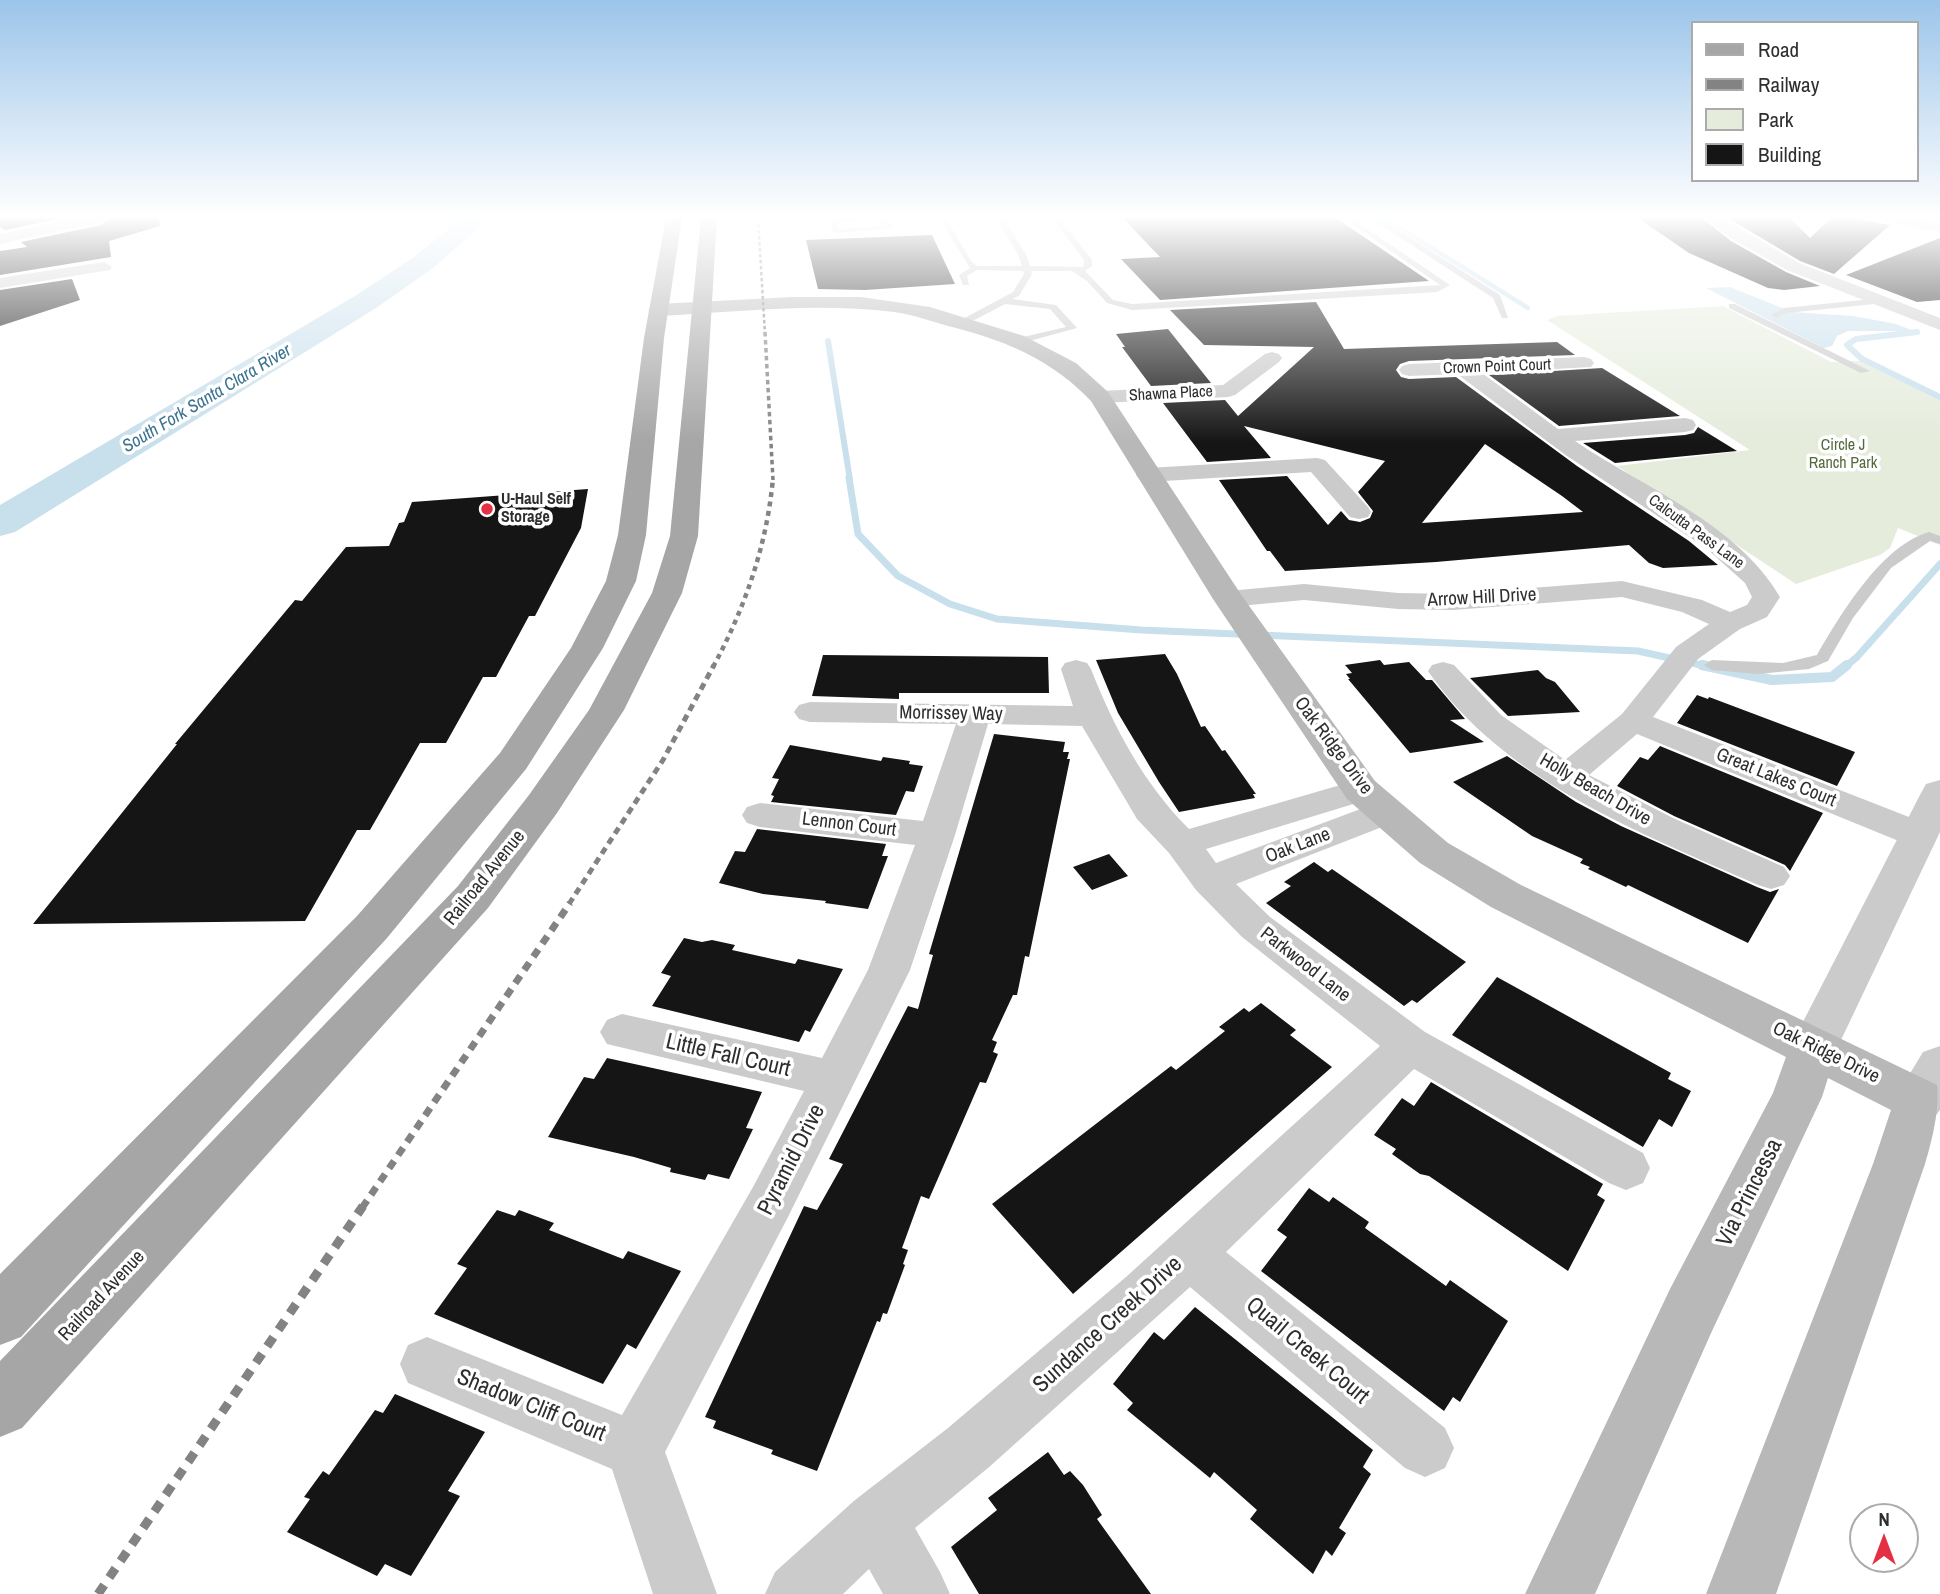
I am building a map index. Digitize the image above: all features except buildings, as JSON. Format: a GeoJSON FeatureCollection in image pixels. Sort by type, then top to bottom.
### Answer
{"type":"FeatureCollection","features":[{"type":"Feature","properties":{"kind":"main road","name":"Railroad Avenue"},"geometry":{"type":"LineString","coordinates":[[0,1406],[473,897],[542,804],[606,710],[667,593],[684,536],[679,292]]}},
{"type":"Feature","properties":{"kind":"main road","name":"Railroad Avenue"},"geometry":{"type":"LineString","coordinates":[[0,1316],[372,927],[520,750],[587,648],[621,581],[687,292]]}},
{"type":"Feature","properties":{"kind":"main road","name":"Oak Ridge Drive"},"geometry":{"type":"LineString","coordinates":[[680,315],[846,314],[958,322],[1022,341],[1063,362],[1081,376],[1100,397],[1228,599],[1374,801],[1434,853],[1506,897],[1814,1048],[1933,1092]]}},
{"type":"Feature","properties":{"kind":"main road","name":"Via Princessa"},"geometry":{"type":"LineString","coordinates":[[1560,1594],[1691,1310],[1797,1097],[1814,1048]]}},
{"type":"Feature","properties":{"kind":"main road"},"geometry":{"type":"LineString","coordinates":[[1741,1594],[1899,1164],[1933,1092]]}},
{"type":"Feature","properties":{"kind":"street"},"geometry":{"type":"LineString","coordinates":[[1860,292],[1940,324]]}},
{"type":"Feature","properties":{"kind":"street","name":"Shawna Place"},"geometry":{"type":"LineString","coordinates":[[1100,397],[1228,391],[1272,358]]}},
{"type":"Feature","properties":{"kind":"street","name":"Crown Point Court"},"geometry":{"type":"LineString","coordinates":[[1409,370],[1584,363]]}},
{"type":"Feature","properties":{"kind":"street","name":"Calcutta Pass Lane"},"geometry":{"type":"LineString","coordinates":[[1462,368],[1555,436],[1738,559],[1762,583],[1766,597],[1757,611],[1730,624],[1633,721],[1567,776]]}},
{"type":"Feature","properties":{"kind":"street"},"geometry":{"type":"LineString","coordinates":[[1555,436],[1685,425]]}},
{"type":"Feature","properties":{"kind":"street"},"geometry":{"type":"LineString","coordinates":[[1148,475],[1317,464],[1359,512]]}},
{"type":"Feature","properties":{"kind":"street","name":"Arrow Hill Drive"},"geometry":{"type":"LineString","coordinates":[[1228,599],[1304,592],[1398,601],[1453,602],[1622,589],[1692,606],[1730,624]]}},
{"type":"Feature","properties":{"kind":"street","name":"Parkwood Lane"},"geometry":{"type":"LineString","coordinates":[[1076,669],[1093,716],[1150,811],[1182,844],[1209,880],[1256,927],[1410,1045],[1626,1168]]}},
{"type":"Feature","properties":{"kind":"street","name":"Holly Beach Drive"},"geometry":{"type":"LineString","coordinates":[[1443,671],[1489,721],[1567,776],[1631,814],[1770,876]]}},
{"type":"Feature","properties":{"kind":"street","name":"Morrissey Way"},"geometry":{"type":"LineString","coordinates":[[810,712],[1093,716]]}},
{"type":"Feature","properties":{"kind":"street","name":"Pyramid Drive"},"geometry":{"type":"LineString","coordinates":[[635,1449],[770,1203],[889,970],[937,835],[975,715]]}},
{"type":"Feature","properties":{"kind":"street","name":"Great Lakes Court"},"geometry":{"type":"LineString","coordinates":[[1633,721],[1919,835]]}},
{"type":"Feature","properties":{"kind":"street","name":"Via Princessa"},"geometry":{"type":"LineString","coordinates":[[1814,1048],[1833,1004],[1940,793]]}},
{"type":"Feature","properties":{"kind":"street","name":"Oak Lane"},"geometry":{"type":"LineString","coordinates":[[1182,844],[1374,801]]}},
{"type":"Feature","properties":{"kind":"street","name":"Oak Lane"},"geometry":{"type":"LineString","coordinates":[[1209,880],[1374,801]]}},
{"type":"Feature","properties":{"kind":"street","name":"Lennon Court"},"geometry":{"type":"LineString","coordinates":[[760,815],[937,835]]}},
{"type":"Feature","properties":{"kind":"street","name":"Little Fall Court"},"geometry":{"type":"LineString","coordinates":[[622,1032],[833,1079]]}},
{"type":"Feature","properties":{"kind":"street","name":"Sundance Creek Drive"},"geometry":{"type":"LineString","coordinates":[[797,1594],[876,1521],[968,1448],[1189,1254],[1410,1045]]}},
{"type":"Feature","properties":{"kind":"street","name":"Quail Creek Court"},"geometry":{"type":"LineString","coordinates":[[1189,1254],[1425,1448]]}},
{"type":"Feature","properties":{"kind":"street","name":"Shadow Cliff Court"},"geometry":{"type":"LineString","coordinates":[[427,1364],[635,1449]]}},
{"type":"Feature","properties":{"kind":"street"},"geometry":{"type":"LineString","coordinates":[[635,1449],[685,1594]]}},
{"type":"Feature","properties":{"kind":"street"},"geometry":{"type":"LineString","coordinates":[[876,1521],[918,1594]]}},
{"type":"Feature","properties":{"kind":"lane"},"geometry":{"type":"LineString","coordinates":[[958,322],[1017,292]]}},
{"type":"Feature","properties":{"kind":"lane"},"geometry":{"type":"LineString","coordinates":[[1100,292],[1105,300],[1116,306],[1132,307],[1380,292]]}},
{"type":"Feature","properties":{"kind":"lane"},"geometry":{"type":"LineString","coordinates":[[1490,292],[1497,297],[1505,316]]}},
{"type":"Feature","properties":{"kind":"lane"},"geometry":{"type":"LineString","coordinates":[[1004,301],[1053,307],[1072,328],[1022,341]]}},
{"type":"Feature","properties":{"kind":"lane"},"geometry":{"type":"LineString","coordinates":[[1776,315],[1784,311],[1881,301]]}},
{"type":"Feature","properties":{"kind":"lane"},"geometry":{"type":"LineString","coordinates":[[1732,306],[1865,371]]}},
{"type":"Feature","properties":{"kind":"lane"},"geometry":{"type":"LineString","coordinates":[[1690,665],[1783,668],[1809,664],[1823,658],[1846,617],[1886,565],[1929,536],[1940,540]]}},
{"type":"Feature","properties":{"kind":"green space","name":"Circle J Ranch Park"},"geometry":{"type":"Polygon","coordinates":[[[1723,306],[1831,362],[1859,361],[1940,400],[1940,545],[1898,528],[1890,548],[1880,555],[1796,584],[1617,466],[1750,450],[1547,320],[1557,316],[1723,306]]]}},
{"type":"Feature","properties":{"kind":"water"},"geometry":{"type":"Polygon","coordinates":[[[1715,292],[1743,292],[1792,312],[1853,316],[1896,324],[1914,331],[1848,331],[1837,336],[1832,346],[1824,348],[1715,292]]]}},
{"type":"Feature","properties":{"kind":"waterway","name":"South Fork Santa Clara River"},"geometry":{"type":"LineString","coordinates":[[0,523],[381,292]]}},
{"type":"Feature","properties":{"kind":"waterway"},"geometry":{"type":"LineString","coordinates":[[1503,292],[1528,308]]}},
{"type":"Feature","properties":{"kind":"waterway"},"geometry":{"type":"LineString","coordinates":[[1917,332],[1856,339],[1847,345],[1862,359],[1940,397]]}},
{"type":"Feature","properties":{"kind":"waterway"},"geometry":{"type":"LineString","coordinates":[[1901,334],[1918,332]]}},
{"type":"Feature","properties":{"kind":"waterway"},"geometry":{"type":"LineString","coordinates":[[828,341],[850,480]]}},
{"type":"Feature","properties":{"kind":"waterway"},"geometry":{"type":"LineString","coordinates":[[849,478],[858,534],[898,576],[950,604],[997,619],[1141,630],[1638,651],[1710,667]]}},
{"type":"Feature","properties":{"kind":"waterway"},"geometry":{"type":"LineString","coordinates":[[1845,667],[1940,564]]}},
{"type":"Feature","properties":{"kind":"waterway"},"geometry":{"type":"LineString","coordinates":[[1702,665],[1772,680],[1832,677],[1847,665]]}},
{"type":"Feature","properties":{"kind":"railway"},"geometry":{"type":"LineString","coordinates":[[762,292],[765,334]]}},
{"type":"Feature","properties":{"kind":"railway"},"geometry":{"type":"LineString","coordinates":[[765,332],[773,479]]}},
{"type":"Feature","properties":{"kind":"railway"},"geometry":{"type":"LineString","coordinates":[[713,667],[725,645],[753,576],[766,528],[773,479]]}},
{"type":"Feature","properties":{"kind":"railway"},"geometry":{"type":"LineString","coordinates":[[569,904],[663,760],[714,665]]}},
{"type":"Feature","properties":{"kind":"railway"},"geometry":{"type":"LineString","coordinates":[[362,1208],[570,903]]}},
{"type":"Feature","properties":{"kind":"railway"},"geometry":{"type":"LineString","coordinates":[[98,1594],[363,1206]]}},
{"type":"Feature","properties":{"kind":"place","name":"U-Haul Self Storage"},"geometry":{"type":"Point","coordinates":[487,509]}}]}
